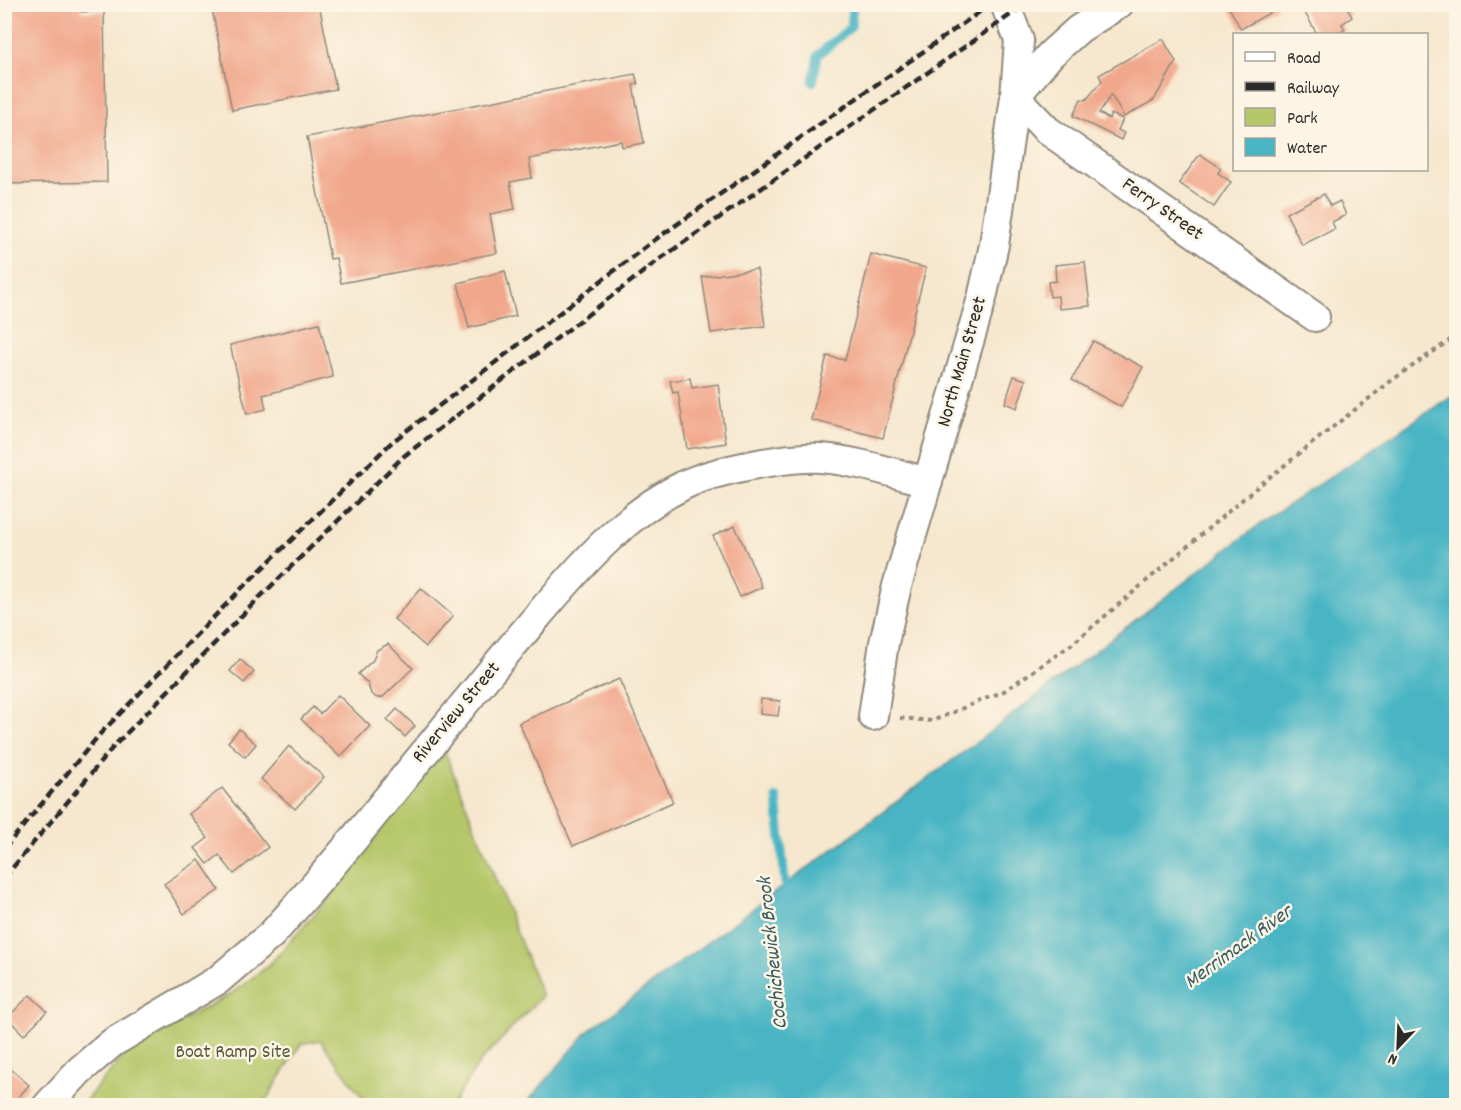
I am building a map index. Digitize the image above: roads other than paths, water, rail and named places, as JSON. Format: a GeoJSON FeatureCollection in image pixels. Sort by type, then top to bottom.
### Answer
{"type":"FeatureCollection","features":[{"type":"Feature","properties":{"kind":"street","name":"North Main Street"},"geometry":{"type":"LineString","coordinates":[[873,716],[895,597],[990,264],[1002,205],[1015,97],[1019,40],[1005,4]]}},
{"type":"Feature","properties":{"kind":"street"},"geometry":{"type":"LineString","coordinates":[[1015,97],[1050,55],[1080,29],[1119,4]]}},
{"type":"Feature","properties":{"kind":"street","name":"Ferry Street"},"geometry":{"type":"LineString","coordinates":[[1015,97],[1047,130],[1314,317]]}},
{"type":"Feature","properties":{"kind":"street","name":"Riverview Street"},"geometry":{"type":"LineString","coordinates":[[47,1106],[79,1071],[112,1043],[218,980],[272,934],[560,590],[636,514],[685,485],[733,470],[773,463],[820,458],[867,466],[928,482]]}},
{"type":"Feature","properties":{"kind":"water","name":"Merrimack River"},"geometry":{"type":"Polygon","coordinates":[[[1456,393],[1456,1105],[525,1105],[587,1032],[977,742],[1260,524],[1456,393]]]}},
{"type":"Feature","properties":{"kind":"waterway","name":"Cochichewick Brook"},"geometry":{"type":"LineString","coordinates":[[813,82],[818,55],[851,27],[853,4]]}},
{"type":"Feature","properties":{"kind":"waterway","name":"Cochichewick Brook"},"geometry":{"type":"LineString","coordinates":[[777,798],[786,894]]}},
{"type":"Feature","properties":{"kind":"railway"},"geometry":{"type":"LineString","coordinates":[[4,849],[100,734],[244,586],[392,442],[649,244],[991,4]]}},
{"type":"Feature","properties":{"kind":"railway"},"geometry":{"type":"LineString","coordinates":[[4,878],[114,746],[258,599],[404,456],[660,259],[1026,4]]}},
{"type":"Feature","properties":{"kind":"park label","name":"Boat Ramp Site"},"geometry":{"type":"Point","coordinates":[233,1053]}}]}
